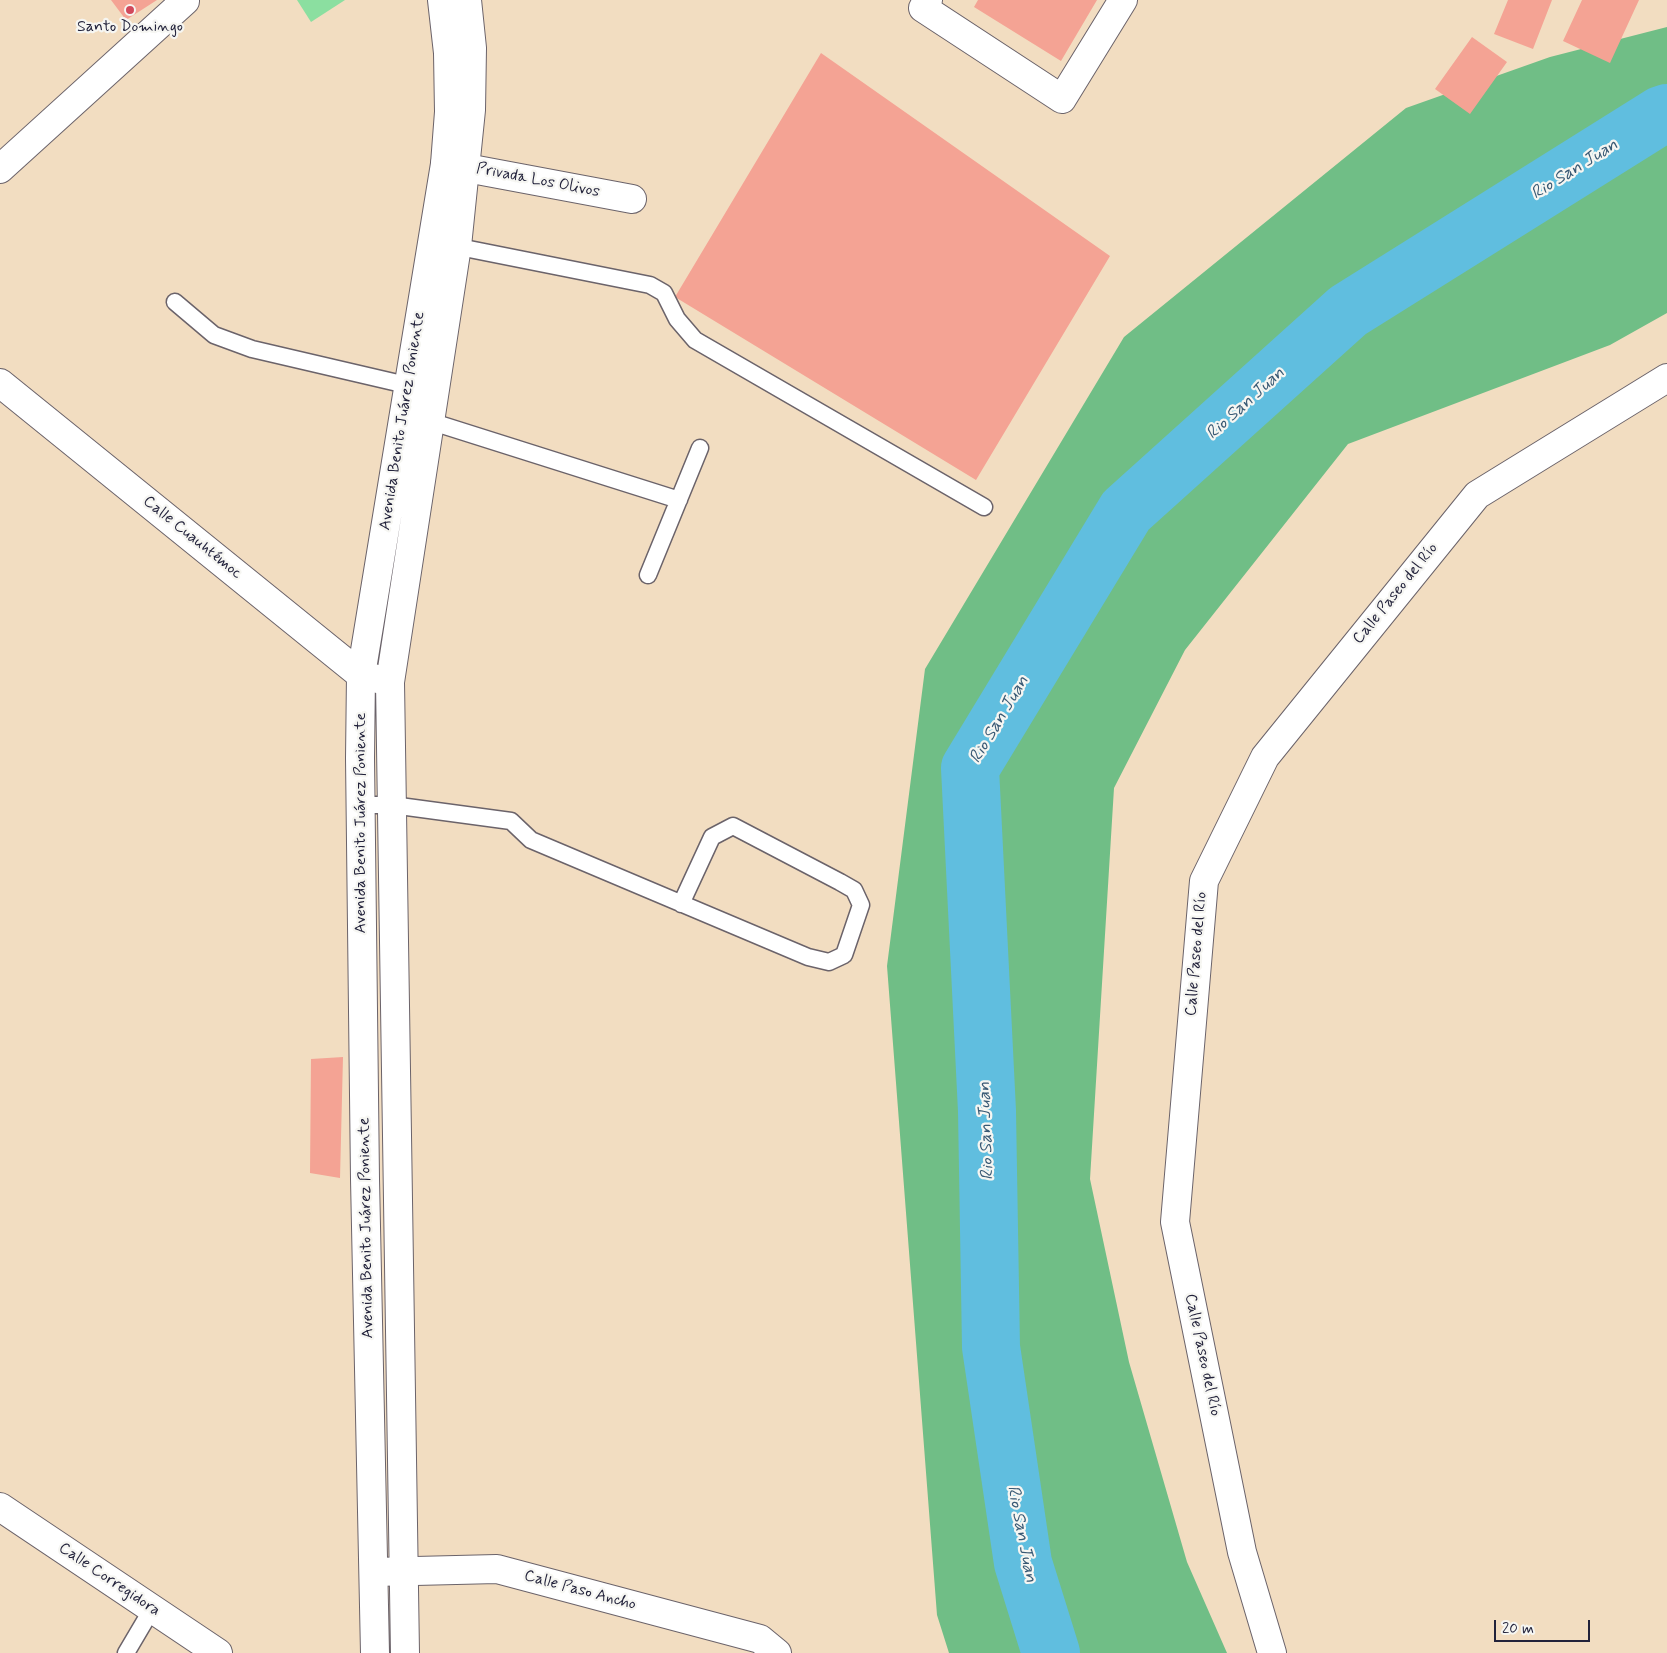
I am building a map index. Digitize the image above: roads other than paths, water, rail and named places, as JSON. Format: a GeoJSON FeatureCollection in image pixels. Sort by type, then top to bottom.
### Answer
{"type":"FeatureCollection","features":[{"type":"Feature","properties":{"kind":"street"},"geometry":{"type":"LineString","coordinates":[[0,169],[186,0]]}},
{"type":"Feature","properties":{"kind":"street","name":"Avenida Benito Juárez Poniente"},"geometry":{"type":"LineString","coordinates":[[442,0],[448,53],[449,112],[455,166]]}},
{"type":"Feature","properties":{"kind":"street","name":"Avenida Benito Juárez Poniente"},"geometry":{"type":"LineString","coordinates":[[375,1653],[361,804],[361,675],[417,418],[455,166],[471,110],[472,48],[467,0]]}},
{"type":"Feature","properties":{"kind":"street"},"geometry":{"type":"LineString","coordinates":[[928,0],[923,8],[1062,99],[1123,0]]}},
{"type":"Feature","properties":{"kind":"street","name":"Privada Los Olivos"},"geometry":{"type":"LineString","coordinates":[[455,166],[632,199]]}},
{"type":"Feature","properties":{"kind":"street","name":"Calle Paseo del Río"},"geometry":{"type":"LineString","coordinates":[[1272,1653],[1242,1552],[1175,1222],[1204,881],[1265,757],[1476,495],[1667,378]]}},
{"type":"Feature","properties":{"kind":"street","name":"Calle Cuauhtémoc"},"geometry":{"type":"LineString","coordinates":[[0,383],[361,675],[390,682]]}},
{"type":"Feature","properties":{"kind":"street","name":"Avenida Benito Juárez Poniente"},"geometry":{"type":"LineString","coordinates":[[405,1653],[390,682],[417,418]]}},
{"type":"Feature","properties":{"kind":"street","name":"Calle Corregidora"},"geometry":{"type":"LineString","coordinates":[[0,1508],[218,1653]]}},
{"type":"Feature","properties":{"kind":"street","name":"Calle Paso Ancho"},"geometry":{"type":"LineString","coordinates":[[374,1572],[403,1570],[497,1570],[760,1639],[777,1653]]}},
{"type":"Feature","properties":{"kind":"lane"},"geometry":{"type":"LineString","coordinates":[[444,244],[650,285],[664,293],[677,319],[695,340],[984,506]]}},
{"type":"Feature","properties":{"kind":"lane"},"geometry":{"type":"LineString","coordinates":[[175,302],[214,335],[252,349],[422,389]]}},
{"type":"Feature","properties":{"kind":"lane"},"geometry":{"type":"LineString","coordinates":[[417,418],[679,500]]}},
{"type":"Feature","properties":{"kind":"lane"},"geometry":{"type":"LineString","coordinates":[[648,576],[700,448]]}},
{"type":"Feature","properties":{"kind":"lane"},"geometry":{"type":"LineString","coordinates":[[361,804],[392,805],[512,821],[530,840],[681,904],[808,957],[829,962],[844,955],[861,905],[854,890],[733,826],[712,837],[681,904]]}},
{"type":"Feature","properties":{"kind":"lane"},"geometry":{"type":"LineString","coordinates":[[126,1653],[152,1609]]}},
{"type":"Feature","properties":{"kind":"waterway","name":"Rio San Juan"},"geometry":{"type":"LineString","coordinates":[[1051,1653],[1023,1563],[991,1347],[987,1111],[970,768],[1126,511],[1348,311],[1667,113]]}},
{"type":"Feature","properties":{"kind":"place","name":"Santo Domingo"},"geometry":{"type":"Point","coordinates":[130,10]}}]}
